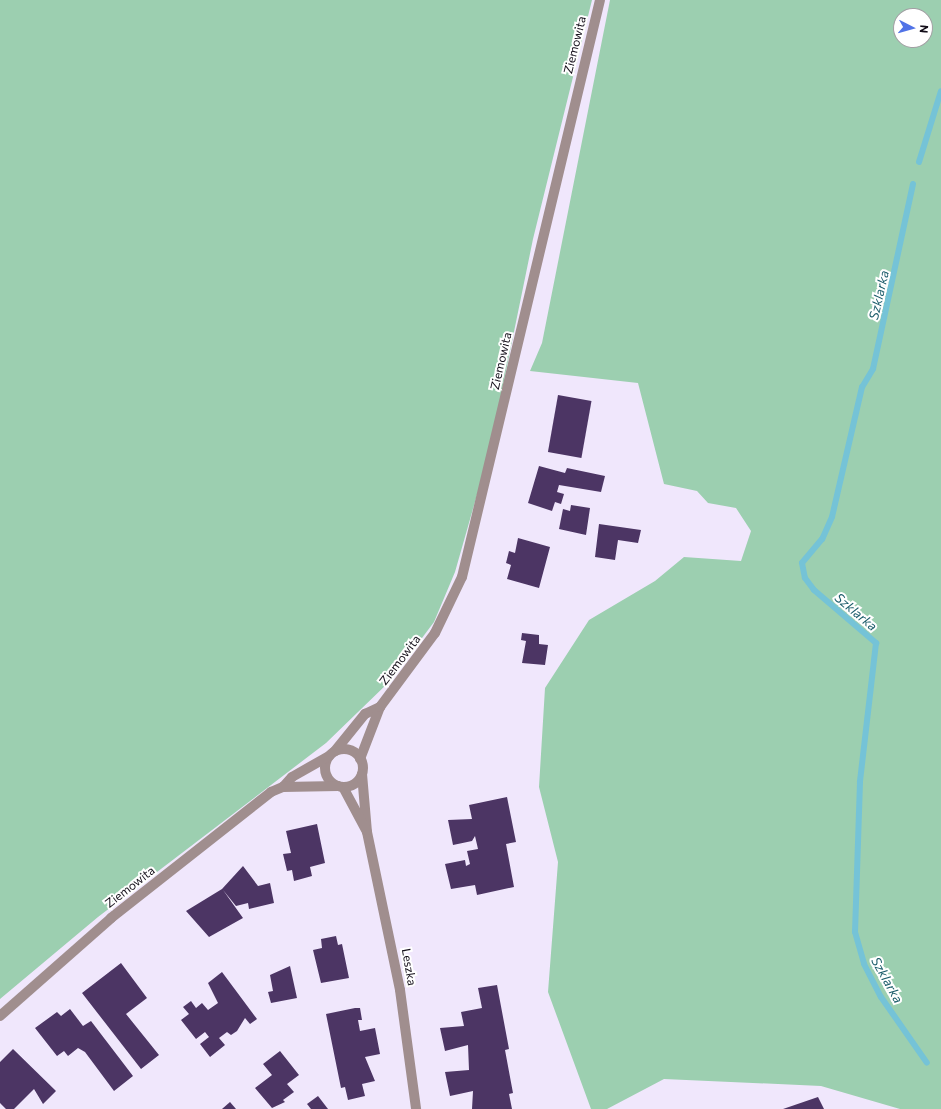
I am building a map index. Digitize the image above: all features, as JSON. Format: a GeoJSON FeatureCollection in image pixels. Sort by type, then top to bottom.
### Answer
{"type":"FeatureCollection","features":[{"type":"Feature","properties":{"kind":"street","name":"Ziemowita"},"geometry":{"type":"LineString","coordinates":[[360,759],[380,707],[435,633],[462,577],[600,0]]}},
{"type":"Feature","properties":{"kind":"street","name":"Ziemowita"},"geometry":{"type":"LineString","coordinates":[[283,787],[292,777],[332,754],[365,714],[380,707]]}},
{"type":"Feature","properties":{"kind":"street"},"geometry":{"type":"LineString","coordinates":[[349,750],[360,759],[362,774],[355,784],[341,787],[327,776],[325,766],[332,754],[349,750]]}},
{"type":"Feature","properties":{"kind":"street","name":"Leszka"},"geometry":{"type":"LineString","coordinates":[[362,774],[367,832],[397,975],[416,1109]]}},
{"type":"Feature","properties":{"kind":"street","name":"Ziemowita"},"geometry":{"type":"LineString","coordinates":[[0,1016],[111,918],[271,792],[283,787],[341,787]]}},
{"type":"Feature","properties":{"kind":"street","name":"Leszka"},"geometry":{"type":"LineString","coordinates":[[341,787],[367,832]]}},
{"type":"Feature","properties":{"kind":"green space"},"geometry":{"type":"Polygon","coordinates":[[[0,0],[592,0],[533,239],[490,449],[455,572],[434,622],[389,682],[326,743],[98,917],[0,999],[0,0]]]}},
{"type":"Feature","properties":{"kind":"green space"},"geometry":{"type":"Polygon","coordinates":[[[610,0],[941,0],[941,1109],[900,1109],[821,1086],[664,1079],[607,1109],[591,1109],[548,992],[558,862],[539,787],[545,688],[589,620],[655,581],[684,557],[741,561],[751,531],[736,508],[708,503],[697,491],[664,484],[638,383],[530,371],[542,343],[610,0]]]}},
{"type":"Feature","properties":{"kind":"building"},"geometry":{"type":"Polygon","coordinates":[[[558,395],[591,401],[581,458],[548,452],[558,395]]]}},
{"type":"Feature","properties":{"kind":"building"},"geometry":{"type":"Polygon","coordinates":[[[539,466],[565,473],[567,468],[605,476],[601,492],[559,485],[557,492],[564,494],[561,504],[555,502],[552,511],[528,503],[539,466]]]}},
{"type":"Feature","properties":{"kind":"building"},"geometry":{"type":"Polygon","coordinates":[[[571,505],[590,508],[586,535],[559,529],[563,509],[570,511],[571,505]]]}},
{"type":"Feature","properties":{"kind":"building"},"geometry":{"type":"Polygon","coordinates":[[[599,524],[641,530],[638,543],[618,540],[615,560],[595,557],[599,524]]]}},
{"type":"Feature","properties":{"kind":"building"},"geometry":{"type":"Polygon","coordinates":[[[518,538],[550,547],[539,588],[507,579],[511,565],[506,563],[509,551],[515,553],[518,538]]]}},
{"type":"Feature","properties":{"kind":"building"},"geometry":{"type":"Polygon","coordinates":[[[522,633],[539,635],[539,644],[548,645],[545,665],[522,663],[526,641],[521,640],[522,633]]]}},
{"type":"Feature","properties":{"kind":"building"},"geometry":{"type":"Polygon","coordinates":[[[507,797],[516,842],[506,844],[514,887],[477,895],[475,885],[451,889],[445,864],[465,860],[466,866],[470,864],[467,851],[478,849],[475,836],[472,841],[453,845],[448,820],[472,819],[469,805],[507,797]]]}},
{"type":"Feature","properties":{"kind":"building"},"geometry":{"type":"Polygon","coordinates":[[[317,824],[325,863],[310,867],[312,876],[294,881],[292,870],[287,871],[283,854],[291,853],[286,831],[317,824]]]}},
{"type":"Feature","properties":{"kind":"building"},"geometry":{"type":"Polygon","coordinates":[[[243,866],[258,886],[270,883],[274,903],[249,909],[248,903],[236,906],[223,890],[243,918],[209,937],[186,911],[222,889],[243,866]]]}},
{"type":"Feature","properties":{"kind":"building"},"geometry":{"type":"Polygon","coordinates":[[[336,936],[338,945],[342,944],[349,978],[321,983],[313,950],[322,948],[321,939],[336,936]]]}},
{"type":"Feature","properties":{"kind":"building"},"geometry":{"type":"Polygon","coordinates":[[[121,963],[147,998],[126,1014],[159,1055],[141,1069],[82,993],[121,963]]]}},
{"type":"Feature","properties":{"kind":"building"},"geometry":{"type":"Polygon","coordinates":[[[290,966],[297,998],[271,1003],[268,992],[273,991],[270,975],[290,966]]]}},
{"type":"Feature","properties":{"kind":"building"},"geometry":{"type":"Polygon","coordinates":[[[222,972],[257,1019],[250,1024],[245,1018],[237,1031],[231,1035],[227,1032],[219,1038],[225,1045],[210,1057],[200,1044],[209,1037],[205,1032],[196,1039],[181,1020],[189,1014],[183,1007],[191,1001],[196,1008],[202,1003],[208,1010],[218,1003],[208,983],[222,972]]]}},
{"type":"Feature","properties":{"kind":"building"},"geometry":{"type":"Polygon","coordinates":[[[497,985],[509,1049],[505,1050],[513,1093],[509,1094],[512,1109],[472,1109],[473,1091],[450,1096],[445,1072],[469,1070],[468,1045],[445,1051],[440,1028],[464,1026],[461,1012],[482,1008],[478,988],[497,985]]]}},
{"type":"Feature","properties":{"kind":"building"},"geometry":{"type":"Polygon","coordinates":[[[360,1008],[362,1020],[358,1020],[360,1031],[375,1028],[380,1054],[365,1057],[375,1081],[362,1084],[365,1096],[348,1100],[345,1087],[341,1088],[326,1014],[360,1008]]]}},
{"type":"Feature","properties":{"kind":"building"},"geometry":{"type":"Polygon","coordinates":[[[70,1009],[83,1026],[91,1021],[133,1076],[114,1091],[85,1052],[78,1048],[68,1056],[64,1051],[57,1056],[35,1028],[57,1012],[61,1016],[70,1009]]]}},
{"type":"Feature","properties":{"kind":"building"},"geometry":{"type":"Polygon","coordinates":[[[13,1049],[56,1091],[43,1104],[34,1089],[14,1109],[6,1109],[0,1103],[0,1062],[13,1049]]]}},
{"type":"Feature","properties":{"kind":"building"},"geometry":{"type":"Polygon","coordinates":[[[280,1051],[299,1075],[287,1084],[294,1092],[283,1100],[285,1102],[272,1108],[255,1088],[272,1075],[263,1064],[280,1051]]]}},
{"type":"Feature","properties":{"kind":"building"},"geometry":{"type":"Polygon","coordinates":[[[318,1096],[328,1109],[311,1109],[307,1104],[318,1096]]]}},
{"type":"Feature","properties":{"kind":"building"},"geometry":{"type":"Polygon","coordinates":[[[818,1097],[824,1109],[783,1109],[818,1097]]]}},
{"type":"Feature","properties":{"kind":"building"},"geometry":{"type":"Polygon","coordinates":[[[230,1102],[236,1109],[222,1109],[230,1102]]]}},
{"type":"Feature","properties":{"kind":"waterway","name":"Szklarka"},"geometry":{"type":"LineString","coordinates":[[919,162],[941,91]]}},
{"type":"Feature","properties":{"kind":"waterway","name":"Szklarka"},"geometry":{"type":"LineString","coordinates":[[913,184],[873,369],[862,387],[832,517],[822,539],[802,563],[805,578],[814,590],[876,643],[860,782],[855,932],[864,964],[881,997],[927,1063]]}}]}
